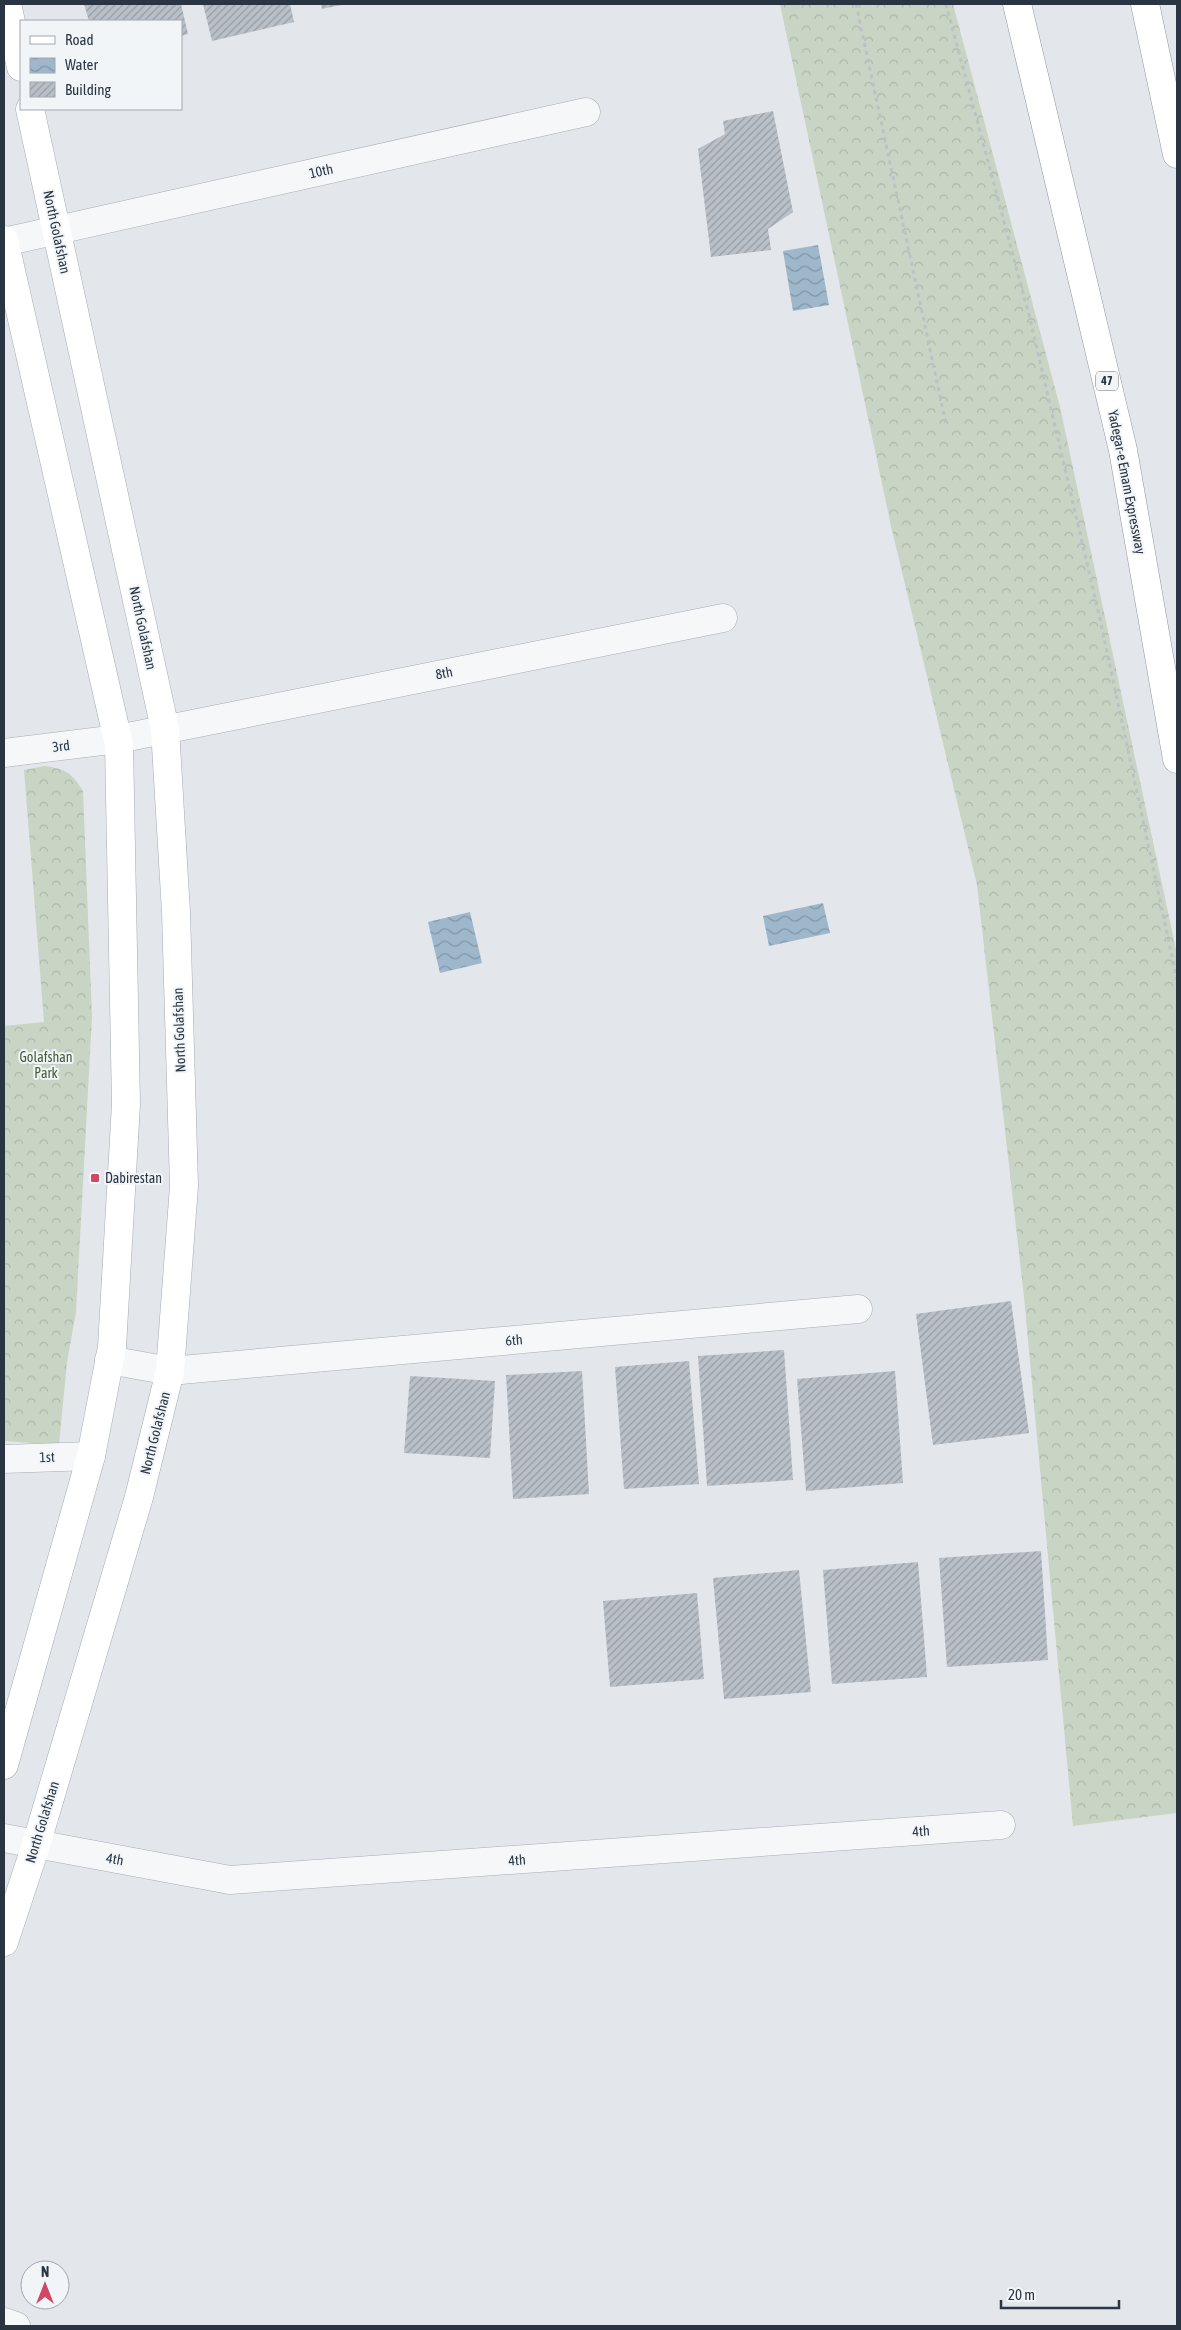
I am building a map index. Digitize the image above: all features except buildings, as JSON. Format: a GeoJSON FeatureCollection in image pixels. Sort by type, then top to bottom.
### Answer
{"type":"FeatureCollection","features":[{"type":"Feature","properties":{"kind":"main road"},"geometry":{"type":"LineString","coordinates":[[7,4],[20,62]]}},
{"type":"Feature","properties":{"kind":"main road"},"geometry":{"type":"LineString","coordinates":[[1145,4],[1177,154]]}},
{"type":"Feature","properties":{"kind":"main road","name":"Yadegar-e Emam Expressway"},"geometry":{"type":"LineString","coordinates":[[1017,5],[1123,450],[1177,759]]}},
{"type":"Feature","properties":{"kind":"main road","name":"North Golafshan"},"geometry":{"type":"LineString","coordinates":[[4,1942],[36,1845],[139,1497],[170,1371],[184,1186],[176,912],[165,729],[30,110]]}},
{"type":"Feature","properties":{"kind":"main road"},"geometry":{"type":"LineString","coordinates":[[4,241],[118,739],[126,1104],[112,1347],[91,1456],[4,1765]]}},
{"type":"Feature","properties":{"kind":"street","name":"10th"},"geometry":{"type":"LineString","coordinates":[[4,241],[57,231],[586,112]]}},
{"type":"Feature","properties":{"kind":"street","name":"8th"},"geometry":{"type":"LineString","coordinates":[[118,739],[722,618]]}},
{"type":"Feature","properties":{"kind":"street","name":"3rd"},"geometry":{"type":"LineString","coordinates":[[4,753],[118,739]]}},
{"type":"Feature","properties":{"kind":"street","name":"6th"},"geometry":{"type":"LineString","coordinates":[[109,1360],[170,1371],[858,1309]]}},
{"type":"Feature","properties":{"kind":"street","name":"1st"},"geometry":{"type":"LineString","coordinates":[[4,1459],[91,1456]]}},
{"type":"Feature","properties":{"kind":"street","name":"4th"},"geometry":{"type":"LineString","coordinates":[[4,1838],[230,1880],[1001,1825]]}},
{"type":"Feature","properties":{"kind":"street"},"geometry":{"type":"LineString","coordinates":[[4,2322],[16,2326]]}},
{"type":"Feature","properties":{"kind":"path"},"geometry":{"type":"LineString","coordinates":[[856,4],[946,424]]}},
{"type":"Feature","properties":{"kind":"path"},"geometry":{"type":"LineString","coordinates":[[946,4],[1032,329],[1100,619],[1177,980]]}},
{"type":"Feature","properties":{"kind":"green space"},"geometry":{"type":"Polygon","coordinates":[[[780,4],[953,4],[1060,407],[1177,954],[1177,1813],[1073,1826],[1024,1297],[977,885],[891,526],[780,4]]]}},
{"type":"Feature","properties":{"kind":"green space","name":"Golafshan Park"},"geometry":{"type":"Polygon","coordinates":[[[45,766],[68,773],[83,791],[92,1017],[76,1312],[67,1362],[59,1445],[4,1441],[4,1026],[44,1022],[24,770],[45,766]]]}},
{"type":"Feature","properties":{"kind":"water"},"geometry":{"type":"Polygon","coordinates":[[[818,245],[829,305],[793,311],[783,251],[818,245]]]}},
{"type":"Feature","properties":{"kind":"water"},"geometry":{"type":"Polygon","coordinates":[[[823,903],[830,933],[769,946],[763,916],[823,903]]]}},
{"type":"Feature","properties":{"kind":"water"},"geometry":{"type":"Polygon","coordinates":[[[470,912],[482,963],[440,973],[428,922],[470,912]]]}},
{"type":"Feature","properties":{"kind":"place","name":"Dabirestan"},"geometry":{"type":"Point","coordinates":[95,1178]}}]}
